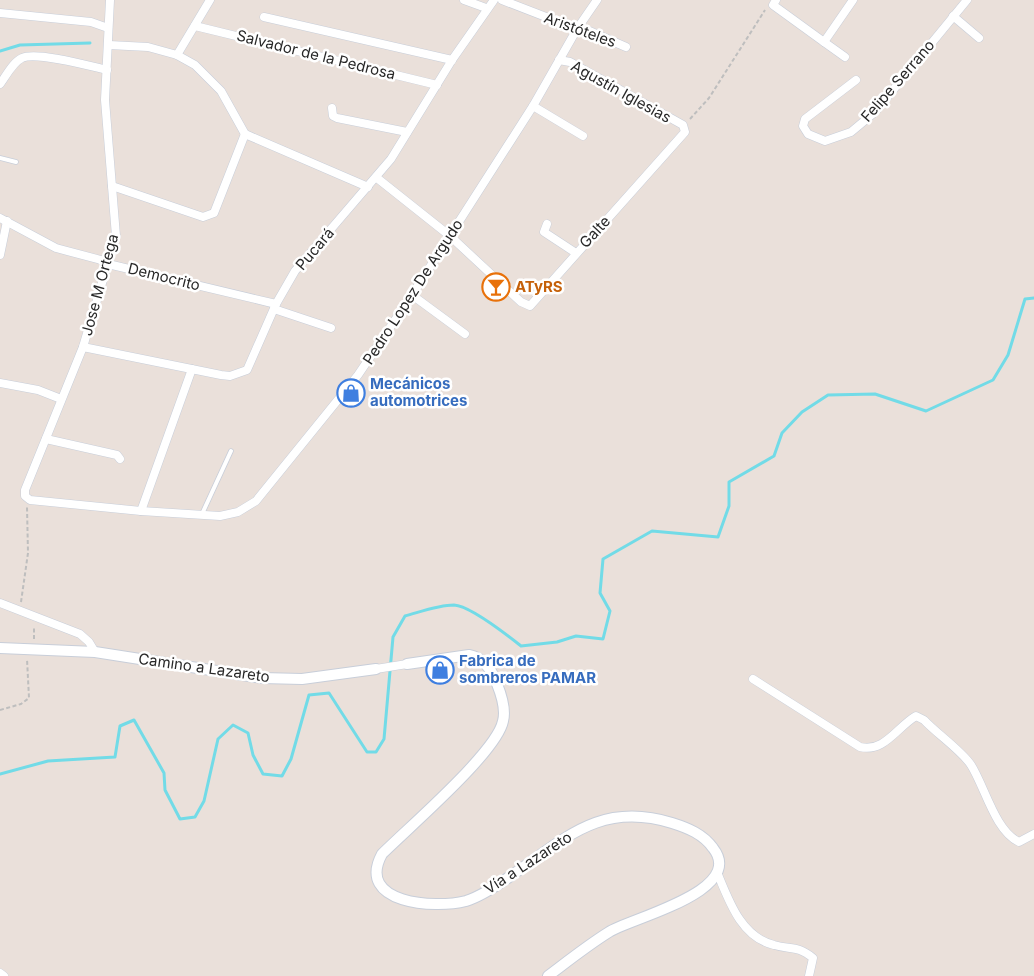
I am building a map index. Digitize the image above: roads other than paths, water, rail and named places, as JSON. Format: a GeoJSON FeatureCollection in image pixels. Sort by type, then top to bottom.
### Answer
{"type":"FeatureCollection","features":[{"type":"Feature","properties":{"kind":"street","name":"Jose M Ortega"},"geometry":{"type":"LineString","coordinates":[[27,499],[25,490],[83,347],[116,236],[105,100],[110,0]]}},
{"type":"Feature","properties":{"kind":"street"},"geometry":{"type":"LineString","coordinates":[[176,55],[210,0]]}},
{"type":"Feature","properties":{"kind":"street"},"geometry":{"type":"LineString","coordinates":[[464,0],[486,8]]}},
{"type":"Feature","properties":{"kind":"street","name":"Pucará"},"geometry":{"type":"LineString","coordinates":[[83,347],[230,376],[247,370],[275,306],[295,271],[377,178],[486,8],[494,0]]}},
{"type":"Feature","properties":{"kind":"street","name":"Pedro Lopez De Argudo"},"geometry":{"type":"LineString","coordinates":[[27,499],[201,516],[232,514],[247,508],[256,501],[358,375],[412,295],[533,106],[577,29],[597,0]]}},
{"type":"Feature","properties":{"kind":"street"},"geometry":{"type":"LineString","coordinates":[[824,42],[853,0]]}},
{"type":"Feature","properties":{"kind":"street","name":"Felipe Serrano"},"geometry":{"type":"LineString","coordinates":[[856,80],[805,119],[803,126],[808,134],[825,141],[851,132],[875,112],[967,0]]}},
{"type":"Feature","properties":{"kind":"street","name":"Aristóteles"},"geometry":{"type":"LineString","coordinates":[[505,1],[577,29],[587,30],[626,47]]}},
{"type":"Feature","properties":{"kind":"street"},"geometry":{"type":"LineString","coordinates":[[775,2],[845,57]]}},
{"type":"Feature","properties":{"kind":"street"},"geometry":{"type":"LineString","coordinates":[[0,13],[92,22],[108,28]]}},
{"type":"Feature","properties":{"kind":"street"},"geometry":{"type":"LineString","coordinates":[[953,16],[979,38]]}},
{"type":"Feature","properties":{"kind":"street"},"geometry":{"type":"LineString","coordinates":[[264,17],[452,60]]}},
{"type":"Feature","properties":{"kind":"street","name":"Salvador de la Pedrosa"},"geometry":{"type":"LineString","coordinates":[[195,26],[437,85]]}},
{"type":"Feature","properties":{"kind":"street"},"geometry":{"type":"LineString","coordinates":[[109,45],[148,47],[176,55],[195,65],[221,91],[245,134],[368,187]]}},
{"type":"Feature","properties":{"kind":"street"},"geometry":{"type":"LineString","coordinates":[[0,84],[21,58],[28,56],[72,61],[106,70]]}},
{"type":"Feature","properties":{"kind":"street","name":"Agustín Iglesias"},"geometry":{"type":"LineString","coordinates":[[559,60],[570,62],[683,125]]}},
{"type":"Feature","properties":{"kind":"street"},"geometry":{"type":"LineString","coordinates":[[533,106],[583,136]]}},
{"type":"Feature","properties":{"kind":"street"},"geometry":{"type":"LineString","coordinates":[[332,108],[333,116],[337,118],[407,132]]}},
{"type":"Feature","properties":{"kind":"street","name":"Galte"},"geometry":{"type":"LineString","coordinates":[[377,178],[450,236],[527,307],[532,304],[679,140],[685,132],[683,125]]}},
{"type":"Feature","properties":{"kind":"street"},"geometry":{"type":"LineString","coordinates":[[112,186],[203,217],[210,216],[214,213],[245,134]]}},
{"type":"Feature","properties":{"kind":"street"},"geometry":{"type":"LineString","coordinates":[[0,255],[4,219]]}},
{"type":"Feature","properties":{"kind":"street","name":"Democrito"},"geometry":{"type":"LineString","coordinates":[[4,219],[56,248],[101,260],[108,264],[275,306],[332,328]]}},
{"type":"Feature","properties":{"kind":"street"},"geometry":{"type":"LineString","coordinates":[[547,224],[544,232],[576,253]]}},
{"type":"Feature","properties":{"kind":"street"},"geometry":{"type":"LineString","coordinates":[[412,295],[465,334]]}},
{"type":"Feature","properties":{"kind":"street"},"geometry":{"type":"LineString","coordinates":[[141,511],[192,369]]}},
{"type":"Feature","properties":{"kind":"street"},"geometry":{"type":"LineString","coordinates":[[0,383],[38,390],[61,399]]}},
{"type":"Feature","properties":{"kind":"street"},"geometry":{"type":"LineString","coordinates":[[46,439],[117,455],[120,459]]}},
{"type":"Feature","properties":{"kind":"street"},"geometry":{"type":"LineString","coordinates":[[0,603],[80,634],[96,652]]}},
{"type":"Feature","properties":{"kind":"street","name":"Camino a Lazareto"},"geometry":{"type":"LineString","coordinates":[[0,648],[96,652],[262,678],[302,680],[407,664]]}},
{"type":"Feature","properties":{"kind":"street","name":"Vía a Lazareto"},"geometry":{"type":"LineString","coordinates":[[407,664],[469,655],[477,657],[491,670],[498,684],[504,716],[496,738],[478,760],[382,854],[376,865],[377,876],[384,888],[396,899],[417,904],[466,900],[492,889],[584,826],[614,818],[660,819],[686,827],[709,843],[715,850],[719,866],[717,872]]}},
{"type":"Feature","properties":{"kind":"street"},"geometry":{"type":"LineString","coordinates":[[753,679],[860,747],[871,749],[880,746],[906,722],[916,716],[924,720],[969,762],[999,822],[1012,839],[1019,842],[1034,834]]}},
{"type":"Feature","properties":{"kind":"street"},"geometry":{"type":"LineString","coordinates":[[548,976],[611,931],[646,917],[702,890],[717,872],[741,923],[756,938],[769,944],[794,947],[806,952],[813,958],[808,976]]}},
{"type":"Feature","properties":{"kind":"street"},"geometry":{"type":"LineString","coordinates":[[0,973],[4,976]]}},
{"type":"Feature","properties":{"kind":"lane"},"geometry":{"type":"LineString","coordinates":[[0,158],[16,162]]}},
{"type":"Feature","properties":{"kind":"lane"},"geometry":{"type":"LineString","coordinates":[[201,516],[231,451]]}},
{"type":"Feature","properties":{"kind":"waterway"},"geometry":{"type":"LineString","coordinates":[[0,51],[20,45],[90,43]]}},
{"type":"Feature","properties":{"kind":"waterway"},"geometry":{"type":"LineString","coordinates":[[0,774],[48,761],[115,757],[120,726],[134,720],[164,773],[165,790],[180,819],[195,817],[204,801],[218,739],[233,725],[248,733],[253,755],[263,774],[282,776],[291,759],[309,695],[329,693],[367,752],[376,752],[384,739],[393,637],[405,616],[435,607],[454,605],[470,610],[521,646],[557,642],[576,636],[603,639],[610,611],[600,593],[603,559],[652,531],[718,537],[729,506],[729,482],[774,456],[782,433],[802,412],[828,395],[875,394],[926,411],[993,380],[1008,355],[1025,299],[1034,298]]}},
{"type":"Feature","properties":{"kind":"place","name":"ATyRS"},"geometry":{"type":"Point","coordinates":[496,287]}},
{"type":"Feature","properties":{"kind":"place","name":"Mecánicos automotrices"},"geometry":{"type":"Point","coordinates":[351,393]}},
{"type":"Feature","properties":{"kind":"place","name":"Fabrica de sombreros PAMAR"},"geometry":{"type":"Point","coordinates":[440,670]}}]}
